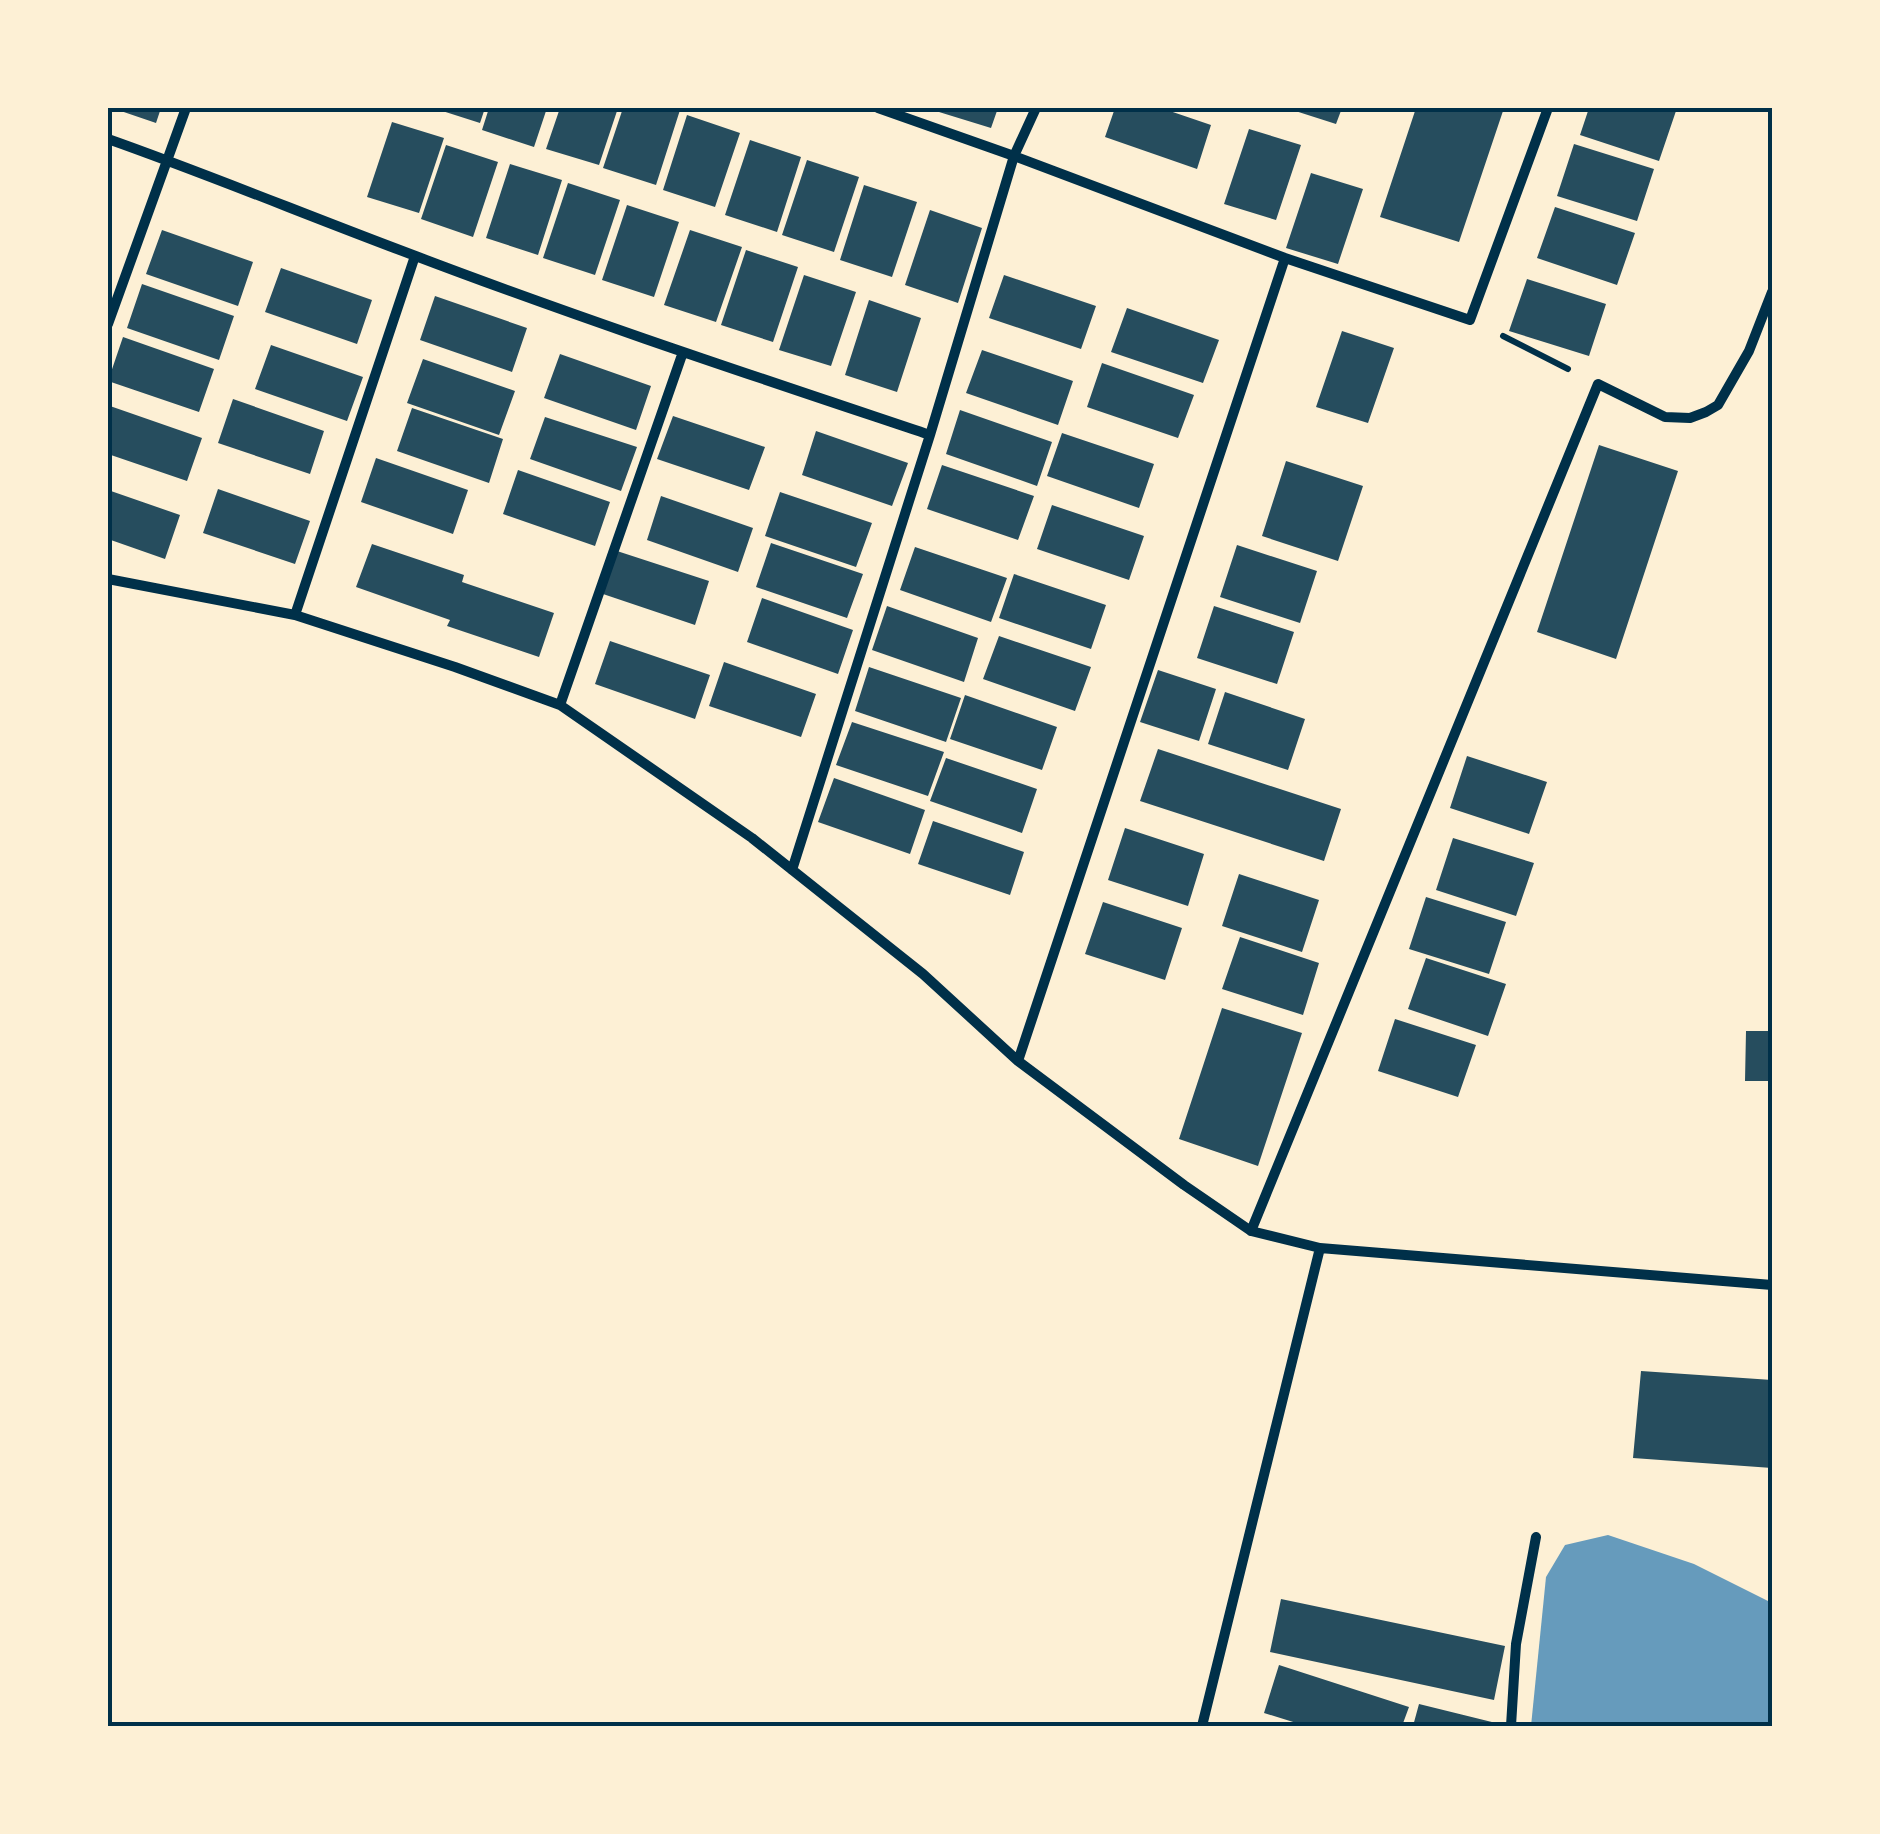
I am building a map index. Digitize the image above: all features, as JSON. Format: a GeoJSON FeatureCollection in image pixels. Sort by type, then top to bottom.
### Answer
{"type":"FeatureCollection","features":[{"type":"Feature","properties":{"kind":"street"},"geometry":{"type":"LineString","coordinates":[[108,324],[186,108]]}},
{"type":"Feature","properties":{"kind":"street"},"geometry":{"type":"LineString","coordinates":[[878,108],[1284,258],[1470,320],[1548,108]]}},
{"type":"Feature","properties":{"kind":"street"},"geometry":{"type":"LineString","coordinates":[[792,870],[1014,156],[1036,108]]}},
{"type":"Feature","properties":{"kind":"street"},"geometry":{"type":"LineString","coordinates":[[108,139],[415,256],[930,435]]}},
{"type":"Feature","properties":{"kind":"street"},"geometry":{"type":"LineString","coordinates":[[295,615],[415,256]]}},
{"type":"Feature","properties":{"kind":"street"},"geometry":{"type":"LineString","coordinates":[[1018,1061],[1284,258]]}},
{"type":"Feature","properties":{"kind":"street"},"geometry":{"type":"LineString","coordinates":[[1250,1232],[1598,384],[1664,418],[1690,418],[1706,412],[1718,405],[1748,351],[1772,292]]}},
{"type":"Feature","properties":{"kind":"street"},"geometry":{"type":"LineString","coordinates":[[560,705],[683,352]]}},
{"type":"Feature","properties":{"kind":"street"},"geometry":{"type":"LineString","coordinates":[[108,579],[295,615],[560,705],[752,838],[923,974],[1018,1061],[1250,1232],[1320,1248],[1772,1284]]}},
{"type":"Feature","properties":{"kind":"street"},"geometry":{"type":"LineString","coordinates":[[1202,1726],[1320,1248]]}},
{"type":"Feature","properties":{"kind":"street"},"geometry":{"type":"LineString","coordinates":[[1511,1726],[1516,1644],[1536,1536]]}},
{"type":"Feature","properties":{"kind":"path"},"geometry":{"type":"LineString","coordinates":[[1470,320],[1598,384]]}},
{"type":"Feature","properties":{"kind":"water"},"geometry":{"type":"Polygon","coordinates":[[[1608,1535],[1694,1564],[1772,1603],[1772,1726],[1531,1726],[1546,1577],[1565,1545],[1608,1535]]]}},
{"type":"Feature","properties":{"kind":"building"},"geometry":{"type":"Polygon","coordinates":[[[112,108],[161,108],[156,123],[112,108]]]}},
{"type":"Feature","properties":{"kind":"building"},"geometry":{"type":"Polygon","coordinates":[[[433,108],[485,108],[480,123],[433,108]]]}},
{"type":"Feature","properties":{"kind":"building"},"geometry":{"type":"Polygon","coordinates":[[[489,108],[547,108],[534,147],[482,130],[489,108]]]}},
{"type":"Feature","properties":{"kind":"building"},"geometry":{"type":"Polygon","coordinates":[[[560,108],[618,108],[599,165],[546,149],[560,108]]]}},
{"type":"Feature","properties":{"kind":"building"},"geometry":{"type":"Polygon","coordinates":[[[623,108],[680,110],[656,185],[603,168],[623,108]]]}},
{"type":"Feature","properties":{"kind":"building"},"geometry":{"type":"Polygon","coordinates":[[[940,108],[998,108],[991,128],[939,112],[940,108]]]}},
{"type":"Feature","properties":{"kind":"building"},"geometry":{"type":"Polygon","coordinates":[[[1115,108],[1161,108],[1211,125],[1197,169],[1105,137],[1115,108]]]}},
{"type":"Feature","properties":{"kind":"building"},"geometry":{"type":"Polygon","coordinates":[[[1286,108],[1342,108],[1336,124],[1286,108]]]}},
{"type":"Feature","properties":{"kind":"building"},"geometry":{"type":"Polygon","coordinates":[[[1416,108],[1504,108],[1459,242],[1380,217],[1416,108]]]}},
{"type":"Feature","properties":{"kind":"building"},"geometry":{"type":"Polygon","coordinates":[[[1589,108],[1677,108],[1659,161],[1580,135],[1589,108]]]}},
{"type":"Feature","properties":{"kind":"building"},"geometry":{"type":"Polygon","coordinates":[[[687,115],[740,133],[715,207],[663,190],[687,115]]]}},
{"type":"Feature","properties":{"kind":"building"},"geometry":{"type":"Polygon","coordinates":[[[392,122],[444,138],[419,213],[367,197],[392,122]]]}},
{"type":"Feature","properties":{"kind":"building"},"geometry":{"type":"Polygon","coordinates":[[[1249,129],[1301,145],[1276,220],[1224,204],[1249,129]]]}},
{"type":"Feature","properties":{"kind":"building"},"geometry":{"type":"Polygon","coordinates":[[[750,140],[801,157],[777,232],[725,215],[750,140]]]}},
{"type":"Feature","properties":{"kind":"building"},"geometry":{"type":"Polygon","coordinates":[[[1574,144],[1654,169],[1637,221],[1557,196],[1574,144]]]}},
{"type":"Feature","properties":{"kind":"building"},"geometry":{"type":"Polygon","coordinates":[[[446,145],[498,162],[473,237],[421,219],[446,145]]]}},
{"type":"Feature","properties":{"kind":"building"},"geometry":{"type":"Polygon","coordinates":[[[807,160],[859,177],[834,252],[782,235],[807,160]]]}},
{"type":"Feature","properties":{"kind":"building"},"geometry":{"type":"Polygon","coordinates":[[[510,164],[562,180],[538,255],[486,238],[510,164]]]}},
{"type":"Feature","properties":{"kind":"building"},"geometry":{"type":"Polygon","coordinates":[[[1311,173],[1363,189],[1338,264],[1286,248],[1311,173]]]}},
{"type":"Feature","properties":{"kind":"building"},"geometry":{"type":"Polygon","coordinates":[[[568,183],[620,200],[595,275],[543,258],[568,183]]]}},
{"type":"Feature","properties":{"kind":"building"},"geometry":{"type":"Polygon","coordinates":[[[864,185],[917,202],[892,277],[840,260],[864,185]]]}},
{"type":"Feature","properties":{"kind":"building"},"geometry":{"type":"Polygon","coordinates":[[[627,205],[679,222],[654,297],[602,280],[627,205]]]}},
{"type":"Feature","properties":{"kind":"building"},"geometry":{"type":"Polygon","coordinates":[[[1555,207],[1635,233],[1617,285],[1537,258],[1555,207]]]}},
{"type":"Feature","properties":{"kind":"building"},"geometry":{"type":"Polygon","coordinates":[[[930,210],[982,228],[958,303],[905,285],[930,210]]]}},
{"type":"Feature","properties":{"kind":"building"},"geometry":{"type":"Polygon","coordinates":[[[162,230],[253,262],[238,306],[146,274],[162,230]]]}},
{"type":"Feature","properties":{"kind":"building"},"geometry":{"type":"Polygon","coordinates":[[[690,230],[742,247],[716,322],[664,305],[690,230]]]}},
{"type":"Feature","properties":{"kind":"building"},"geometry":{"type":"Polygon","coordinates":[[[746,250],[798,267],[773,342],[721,325],[746,250]]]}},
{"type":"Feature","properties":{"kind":"building"},"geometry":{"type":"Polygon","coordinates":[[[281,268],[372,300],[357,344],[265,312],[281,268]]]}},
{"type":"Feature","properties":{"kind":"building"},"geometry":{"type":"Polygon","coordinates":[[[804,275],[856,292],[831,366],[779,350],[804,275]]]}},
{"type":"Feature","properties":{"kind":"building"},"geometry":{"type":"Polygon","coordinates":[[[1004,275],[1096,306],[1081,349],[989,318],[1004,275]]]}},
{"type":"Feature","properties":{"kind":"building"},"geometry":{"type":"Polygon","coordinates":[[[1527,279],[1606,304],[1589,356],[1509,331],[1527,279]]]}},
{"type":"Feature","properties":{"kind":"building"},"geometry":{"type":"Polygon","coordinates":[[[142,284],[234,316],[219,360],[127,328],[142,284]]]}},
{"type":"Feature","properties":{"kind":"building"},"geometry":{"type":"Polygon","coordinates":[[[435,296],[527,328],[512,372],[420,340],[435,296]]]}},
{"type":"Feature","properties":{"kind":"building"},"geometry":{"type":"Polygon","coordinates":[[[869,300],[921,318],[897,392],[845,375],[869,300]]]}},
{"type":"Feature","properties":{"kind":"building"},"geometry":{"type":"Polygon","coordinates":[[[1127,308],[1219,340],[1203,383],[1111,352],[1127,308]]]}},
{"type":"Feature","properties":{"kind":"building"},"geometry":{"type":"Polygon","coordinates":[[[1342,331],[1394,348],[1368,423],[1316,407],[1342,331]]]}},
{"type":"Feature","properties":{"kind":"building"},"geometry":{"type":"Polygon","coordinates":[[[123,337],[214,369],[199,412],[108,381],[123,337]]]}},
{"type":"Feature","properties":{"kind":"building"},"geometry":{"type":"Polygon","coordinates":[[[271,345],[363,377],[347,421],[255,389],[271,345]]]}},
{"type":"Feature","properties":{"kind":"building"},"geometry":{"type":"Polygon","coordinates":[[[982,350],[1073,381],[1058,425],[966,393],[982,350]]]}},
{"type":"Feature","properties":{"kind":"building"},"geometry":{"type":"Polygon","coordinates":[[[560,354],[651,386],[636,430],[544,398],[560,354]]]}},
{"type":"Feature","properties":{"kind":"building"},"geometry":{"type":"Polygon","coordinates":[[[423,359],[515,391],[499,435],[407,403],[423,359]]]}},
{"type":"Feature","properties":{"kind":"building"},"geometry":{"type":"Polygon","coordinates":[[[1102,363],[1194,395],[1178,438],[1087,407],[1102,363]]]}},
{"type":"Feature","properties":{"kind":"building"},"geometry":{"type":"Polygon","coordinates":[[[233,399],[324,431],[310,474],[218,443],[233,399]]]}},
{"type":"Feature","properties":{"kind":"building"},"geometry":{"type":"Polygon","coordinates":[[[110,406],[202,438],[187,481],[108,454],[110,406]]]}},
{"type":"Feature","properties":{"kind":"building"},"geometry":{"type":"Polygon","coordinates":[[[412,408],[503,439],[489,483],[397,451],[412,408]]]}},
{"type":"Feature","properties":{"kind":"building"},"geometry":{"type":"Polygon","coordinates":[[[960,410],[1052,442],[1037,486],[946,454],[960,410]]]}},
{"type":"Feature","properties":{"kind":"building"},"geometry":{"type":"Polygon","coordinates":[[[673,416],[765,447],[749,490],[657,459],[673,416]]]}},
{"type":"Feature","properties":{"kind":"building"},"geometry":{"type":"Polygon","coordinates":[[[545,417],[637,447],[621,491],[530,459],[545,417]]]}},
{"type":"Feature","properties":{"kind":"building"},"geometry":{"type":"Polygon","coordinates":[[[816,431],[908,463],[892,506],[802,475],[816,431]]]}},
{"type":"Feature","properties":{"kind":"building"},"geometry":{"type":"Polygon","coordinates":[[[1062,433],[1154,464],[1139,508],[1047,476],[1062,433]]]}},
{"type":"Feature","properties":{"kind":"building"},"geometry":{"type":"Polygon","coordinates":[[[1599,445],[1678,471],[1616,659],[1537,632],[1599,445]]]}},
{"type":"Feature","properties":{"kind":"building"},"geometry":{"type":"Polygon","coordinates":[[[376,458],[468,490],[453,534],[361,502],[376,458]]]}},
{"type":"Feature","properties":{"kind":"building"},"geometry":{"type":"Polygon","coordinates":[[[1286,461],[1363,486],[1338,561],[1262,536],[1286,461]]]}},
{"type":"Feature","properties":{"kind":"building"},"geometry":{"type":"Polygon","coordinates":[[[942,465],[1034,496],[1018,540],[927,509],[942,465]]]}},
{"type":"Feature","properties":{"kind":"building"},"geometry":{"type":"Polygon","coordinates":[[[518,470],[610,502],[595,546],[503,514],[518,470]]]}},
{"type":"Feature","properties":{"kind":"building"},"geometry":{"type":"Polygon","coordinates":[[[218,489],[310,521],[295,564],[203,533],[218,489]]]}},
{"type":"Feature","properties":{"kind":"building"},"geometry":{"type":"Polygon","coordinates":[[[108,490],[180,515],[165,559],[108,539],[108,490]]]}},
{"type":"Feature","properties":{"kind":"building"},"geometry":{"type":"Polygon","coordinates":[[[780,492],[872,523],[856,567],[765,536],[780,492]]]}},
{"type":"Feature","properties":{"kind":"building"},"geometry":{"type":"Polygon","coordinates":[[[661,496],[753,528],[738,572],[647,540],[661,496]]]}},
{"type":"Feature","properties":{"kind":"building"},"geometry":{"type":"Polygon","coordinates":[[[1052,505],[1144,536],[1129,580],[1037,549],[1052,505]]]}},
{"type":"Feature","properties":{"kind":"building"},"geometry":{"type":"Polygon","coordinates":[[[771,543],[863,574],[847,618],[756,587],[771,543]]]}},
{"type":"Feature","properties":{"kind":"building"},"geometry":{"type":"Polygon","coordinates":[[[372,544],[464,575],[462,582],[554,613],[539,657],[447,626],[450,620],[356,587],[372,544]]]}},
{"type":"Feature","properties":{"kind":"building"},"geometry":{"type":"Polygon","coordinates":[[[1237,545],[1317,571],[1300,623],[1220,597],[1237,545]]]}},
{"type":"Feature","properties":{"kind":"building"},"geometry":{"type":"Polygon","coordinates":[[[915,547],[1007,578],[991,622],[900,590],[915,547]]]}},
{"type":"Feature","properties":{"kind":"building"},"geometry":{"type":"Polygon","coordinates":[[[617,551],[709,581],[695,625],[603,594],[617,551]]]}},
{"type":"Feature","properties":{"kind":"building"},"geometry":{"type":"Polygon","coordinates":[[[1014,574],[1106,605],[1091,649],[999,618],[1014,574]]]}},
{"type":"Feature","properties":{"kind":"building"},"geometry":{"type":"Polygon","coordinates":[[[762,598],[853,630],[838,674],[747,642],[762,598]]]}},
{"type":"Feature","properties":{"kind":"building"},"geometry":{"type":"Polygon","coordinates":[[[887,606],[978,638],[964,682],[872,650],[887,606]]]}},
{"type":"Feature","properties":{"kind":"building"},"geometry":{"type":"Polygon","coordinates":[[[1214,606],[1294,632],[1277,684],[1197,658],[1214,606]]]}},
{"type":"Feature","properties":{"kind":"building"},"geometry":{"type":"Polygon","coordinates":[[[999,636],[1091,667],[1075,711],[983,679],[999,636]]]}},
{"type":"Feature","properties":{"kind":"building"},"geometry":{"type":"Polygon","coordinates":[[[610,641],[710,675],[695,719],[595,684],[610,641]]]}},
{"type":"Feature","properties":{"kind":"building"},"geometry":{"type":"Polygon","coordinates":[[[724,662],[816,694],[801,737],[709,706],[724,662]]]}},
{"type":"Feature","properties":{"kind":"building"},"geometry":{"type":"Polygon","coordinates":[[[869,667],[961,698],[946,742],[855,711],[869,667]]]}},
{"type":"Feature","properties":{"kind":"building"},"geometry":{"type":"Polygon","coordinates":[[[1158,670],[1216,689],[1199,741],[1140,722],[1158,670]]]}},
{"type":"Feature","properties":{"kind":"building"},"geometry":{"type":"Polygon","coordinates":[[[1225,692],[1305,719],[1288,770],[1208,744],[1225,692]]]}},
{"type":"Feature","properties":{"kind":"building"},"geometry":{"type":"Polygon","coordinates":[[[965,695],[1057,727],[1042,770],[950,739],[965,695]]]}},
{"type":"Feature","properties":{"kind":"building"},"geometry":{"type":"Polygon","coordinates":[[[852,722],[944,752],[928,796],[836,765],[852,722]]]}},
{"type":"Feature","properties":{"kind":"building"},"geometry":{"type":"Polygon","coordinates":[[[1158,749],[1341,809],[1324,861],[1140,801],[1158,749]]]}},
{"type":"Feature","properties":{"kind":"building"},"geometry":{"type":"Polygon","coordinates":[[[1467,756],[1547,782],[1529,834],[1450,808],[1467,756]]]}},
{"type":"Feature","properties":{"kind":"building"},"geometry":{"type":"Polygon","coordinates":[[[946,758],[1037,789],[1022,833],[930,801],[946,758]]]}},
{"type":"Feature","properties":{"kind":"building"},"geometry":{"type":"Polygon","coordinates":[[[834,778],[925,810],[910,854],[818,822],[834,778]]]}},
{"type":"Feature","properties":{"kind":"building"},"geometry":{"type":"Polygon","coordinates":[[[933,821],[1024,852],[1010,895],[918,864],[933,821]]]}},
{"type":"Feature","properties":{"kind":"building"},"geometry":{"type":"Polygon","coordinates":[[[1125,828],[1204,854],[1188,906],[1108,880],[1125,828]]]}},
{"type":"Feature","properties":{"kind":"building"},"geometry":{"type":"Polygon","coordinates":[[[1453,838],[1534,863],[1516,916],[1436,890],[1453,838]]]}},
{"type":"Feature","properties":{"kind":"building"},"geometry":{"type":"Polygon","coordinates":[[[1239,874],[1319,900],[1302,952],[1222,926],[1239,874]]]}},
{"type":"Feature","properties":{"kind":"building"},"geometry":{"type":"Polygon","coordinates":[[[1426,897],[1506,922],[1489,974],[1409,949],[1426,897]]]}},
{"type":"Feature","properties":{"kind":"building"},"geometry":{"type":"Polygon","coordinates":[[[1103,902],[1182,928],[1165,980],[1085,954],[1103,902]]]}},
{"type":"Feature","properties":{"kind":"building"},"geometry":{"type":"Polygon","coordinates":[[[1240,937],[1319,963],[1303,1015],[1222,989],[1240,937]]]}},
{"type":"Feature","properties":{"kind":"building"},"geometry":{"type":"Polygon","coordinates":[[[1426,958],[1506,984],[1488,1036],[1408,1009],[1426,958]]]}},
{"type":"Feature","properties":{"kind":"building"},"geometry":{"type":"Polygon","coordinates":[[[1222,1008],[1302,1033],[1258,1166],[1179,1139],[1222,1008]]]}},
{"type":"Feature","properties":{"kind":"building"},"geometry":{"type":"Polygon","coordinates":[[[1395,1019],[1476,1045],[1458,1097],[1378,1071],[1395,1019]]]}},
{"type":"Feature","properties":{"kind":"building"},"geometry":{"type":"Polygon","coordinates":[[[1746,1031],[1772,1031],[1772,1081],[1745,1081],[1746,1031]]]}},
{"type":"Feature","properties":{"kind":"building"},"geometry":{"type":"Polygon","coordinates":[[[1641,1371],[1772,1380],[1772,1468],[1633,1458],[1641,1371]]]}},
{"type":"Feature","properties":{"kind":"building"},"geometry":{"type":"Polygon","coordinates":[[[1281,1599],[1505,1646],[1494,1700],[1270,1652],[1281,1599]]]}},
{"type":"Feature","properties":{"kind":"building"},"geometry":{"type":"Polygon","coordinates":[[[1279,1665],[1409,1707],[1402,1726],[1306,1726],[1264,1713],[1279,1665]]]}},
{"type":"Feature","properties":{"kind":"building"},"geometry":{"type":"Polygon","coordinates":[[[1419,1704],[1504,1725],[1504,1726],[1413,1726],[1419,1704]]]}}]}
